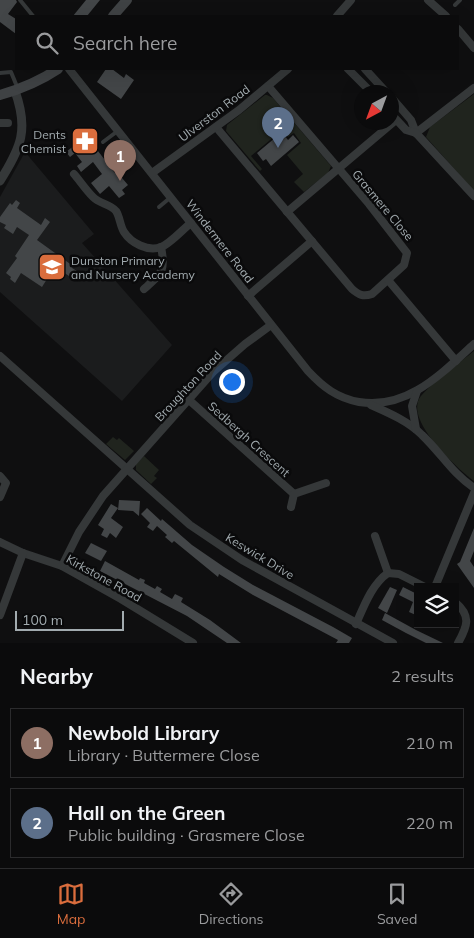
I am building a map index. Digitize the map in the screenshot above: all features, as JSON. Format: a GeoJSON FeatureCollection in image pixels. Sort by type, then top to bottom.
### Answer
{"type":"FeatureCollection","features":[{"type":"Feature","properties":{"kind":"main road"},"geometry":{"type":"LineString","coordinates":[[114,15],[128,0]]}},
{"type":"Feature","properties":{"kind":"main road"},"geometry":{"type":"LineString","coordinates":[[0,95],[39,81],[56,70]]}},
{"type":"Feature","properties":{"kind":"street"},"geometry":{"type":"LineString","coordinates":[[338,15],[351,0]]}},
{"type":"Feature","properties":{"kind":"street"},"geometry":{"type":"LineString","coordinates":[[428,0],[445,15]]}},
{"type":"Feature","properties":{"kind":"street"},"geometry":{"type":"LineString","coordinates":[[459,30],[474,48]]}},
{"type":"Feature","properties":{"kind":"street","name":"Windermere Road"},"geometry":{"type":"LineString","coordinates":[[70,70],[271,325],[320,384],[336,395],[370,404],[390,413],[416,429],[461,479],[474,488]]}},
{"type":"Feature","properties":{"kind":"street","name":"Ulverston Road"},"geometry":{"type":"LineString","coordinates":[[152,173],[216,127],[287,70]]}},
{"type":"Feature","properties":{"kind":"street"},"geometry":{"type":"LineString","coordinates":[[349,70],[363,85]]}},
{"type":"Feature","properties":{"kind":"street"},"geometry":{"type":"LineString","coordinates":[[365,70],[379,85]]}},
{"type":"Feature","properties":{"kind":"street","name":"Grasmere Close"},"geometry":{"type":"LineString","coordinates":[[216,127],[358,294],[365,296],[372,294],[404,265],[407,253],[369,204],[337,169],[268,86]]}},
{"type":"Feature","properties":{"kind":"street"},"geometry":{"type":"LineString","coordinates":[[416,133],[474,88]]}},
{"type":"Feature","properties":{"kind":"street"},"geometry":{"type":"LineString","coordinates":[[0,181],[22,136],[23,121],[17,90]]}},
{"type":"Feature","properties":{"kind":"street"},"geometry":{"type":"LineString","coordinates":[[399,106],[411,120],[416,133],[474,196]]}},
{"type":"Feature","properties":{"kind":"street"},"geometry":{"type":"LineString","coordinates":[[399,122],[406,130],[416,133]]}},
{"type":"Feature","properties":{"kind":"street","name":"Grasmere Close"},"geometry":{"type":"LineString","coordinates":[[287,212],[380,130]]}},
{"type":"Feature","properties":{"kind":"street"},"geometry":{"type":"LineString","coordinates":[[74,174],[93,198],[111,206],[118,212],[120,224],[128,238],[144,247],[161,247],[191,223]]}},
{"type":"Feature","properties":{"kind":"street"},"geometry":{"type":"LineString","coordinates":[[248,296],[312,241]]}},
{"type":"Feature","properties":{"kind":"street"},"geometry":{"type":"LineString","coordinates":[[149,288],[162,270],[164,263],[161,247]]}},
{"type":"Feature","properties":{"kind":"street"},"geometry":{"type":"LineString","coordinates":[[388,280],[456,361]]}},
{"type":"Feature","properties":{"kind":"street","name":"Broughton Road"},"geometry":{"type":"LineString","coordinates":[[128,469],[213,372],[245,344],[271,325]]}},
{"type":"Feature","properties":{"kind":"street","name":"Windermere Road"},"geometry":{"type":"LineString","coordinates":[[370,404],[397,400],[417,391],[456,361],[474,344]]}},
{"type":"Feature","properties":{"kind":"street","name":"Keswick Drive"},"geometry":{"type":"LineString","coordinates":[[0,356],[190,524],[242,560],[356,624],[394,643]]}},
{"type":"Feature","properties":{"kind":"street"},"geometry":{"type":"LineString","coordinates":[[416,429],[412,406],[417,391]]}},
{"type":"Feature","properties":{"kind":"street","name":"Sedbergh Crescent"},"geometry":{"type":"LineString","coordinates":[[189,400],[294,494]]}},
{"type":"Feature","properties":{"kind":"street"},"geometry":{"type":"LineString","coordinates":[[62,566],[79,532],[93,510],[128,469]]}},
{"type":"Feature","properties":{"kind":"street"},"geometry":{"type":"LineString","coordinates":[[0,476],[6,483],[0,497]]}},
{"type":"Feature","properties":{"kind":"street","name":"Sedbergh Crescent"},"geometry":{"type":"LineString","coordinates":[[294,494],[326,483]]}},
{"type":"Feature","properties":{"kind":"street"},"geometry":{"type":"LineString","coordinates":[[437,583],[474,493]]}},
{"type":"Feature","properties":{"kind":"street","name":"Sedbergh Crescent"},"geometry":{"type":"LineString","coordinates":[[291,507],[294,494]]}},
{"type":"Feature","properties":{"kind":"street"},"geometry":{"type":"LineString","coordinates":[[375,536],[388,573]]}},
{"type":"Feature","properties":{"kind":"street","name":"Kirkstone Road"},"geometry":{"type":"LineString","coordinates":[[0,542],[23,553],[62,566],[121,598],[193,643]]}},
{"type":"Feature","properties":{"kind":"street"},"geometry":{"type":"LineString","coordinates":[[0,615],[23,553]]}},
{"type":"Feature","properties":{"kind":"street"},"geometry":{"type":"LineString","coordinates":[[356,624],[380,578],[388,573],[399,574],[417,583]]}},
{"type":"Feature","properties":{"kind":"street"},"geometry":{"type":"LineString","coordinates":[[458,643],[467,623],[466,612],[459,606]]}},
{"type":"Feature","properties":{"kind":"lane"},"geometry":{"type":"LineString","coordinates":[[20,0],[31,15]]}},
{"type":"Feature","properties":{"kind":"lane"},"geometry":{"type":"LineString","coordinates":[[455,5],[460,0]]}},
{"type":"Feature","properties":{"kind":"lane"},"geometry":{"type":"LineString","coordinates":[[0,73],[11,72],[17,90]]}},
{"type":"Feature","properties":{"kind":"lane"},"geometry":{"type":"LineString","coordinates":[[103,142],[118,130]]}},
{"type":"Feature","properties":{"kind":"lane"},"geometry":{"type":"LineString","coordinates":[[122,163],[136,152]]}},
{"type":"Feature","properties":{"kind":"lane"},"geometry":{"type":"LineString","coordinates":[[159,207],[171,197]]}},
{"type":"Feature","properties":{"kind":"shaded area"},"geometry":{"type":"Polygon","coordinates":[[[474,94],[474,191],[426,137],[430,127],[474,94]]]}},
{"type":"Feature","properties":{"kind":"shaded area"},"geometry":{"type":"Polygon","coordinates":[[[265,95],[273,98],[331,166],[328,173],[304,192],[294,182],[303,174],[287,155],[301,143],[294,133],[288,137],[282,130],[251,156],[262,169],[260,171],[226,131],[227,125],[265,95]]]}},
{"type":"Feature","properties":{"kind":"shaded area","name":"Dunston Primary and Nursery Academy"},"geometry":{"type":"Polygon","coordinates":[[[25,152],[94,234],[82,243],[172,345],[122,401],[0,292],[0,197],[25,152]]]}},
{"type":"Feature","properties":{"kind":"shaded area"},"geometry":{"type":"Polygon","coordinates":[[[474,351],[474,481],[446,456],[436,444],[420,420],[417,409],[419,399],[423,394],[436,381],[474,351]]]}},
{"type":"Feature","properties":{"kind":"shaded area"},"geometry":{"type":"Polygon","coordinates":[[[113,437],[117,440],[119,438],[134,451],[125,460],[106,444],[113,437]]]}},
{"type":"Feature","properties":{"kind":"shaded area"},"geometry":{"type":"Polygon","coordinates":[[[144,456],[159,470],[154,476],[157,478],[151,484],[136,470],[136,464],[144,456]]]}},
{"type":"Feature","properties":{"kind":"building"},"geometry":{"type":"Polygon","coordinates":[[[0,0],[16,0],[17,2],[8,14],[15,18],[15,33],[0,22],[0,0]]]}},
{"type":"Feature","properties":{"kind":"building"},"geometry":{"type":"Polygon","coordinates":[[[86,0],[100,0],[88,15],[74,15],[86,0]]]}},
{"type":"Feature","properties":{"kind":"building"},"geometry":{"type":"Polygon","coordinates":[[[105,70],[113,70],[124,78],[126,74],[134,80],[121,99],[97,82],[105,70]]]}},
{"type":"Feature","properties":{"kind":"building"},"geometry":{"type":"Polygon","coordinates":[[[282,132],[288,140],[293,135],[299,142],[271,166],[266,159],[263,161],[257,153],[282,132]]]}},
{"type":"Feature","properties":{"kind":"building"},"geometry":{"type":"Polygon","coordinates":[[[85,137],[115,173],[117,172],[128,185],[122,190],[125,194],[119,198],[109,186],[100,194],[91,183],[102,174],[93,162],[81,172],[77,166],[82,162],[75,153],[70,157],[66,152],[85,137]]]}},
{"type":"Feature","properties":{"kind":"building"},"geometry":{"type":"Polygon","coordinates":[[[16,200],[20,203],[17,208],[41,225],[45,218],[50,222],[37,240],[80,273],[75,280],[63,272],[61,275],[52,269],[45,277],[47,279],[42,287],[21,273],[15,283],[10,279],[11,277],[6,273],[17,258],[15,256],[29,235],[17,227],[13,234],[4,228],[6,225],[0,222],[0,217],[10,203],[12,205],[16,200]]]}},
{"type":"Feature","properties":{"kind":"building"},"geometry":{"type":"Polygon","coordinates":[[[119,500],[140,501],[139,516],[133,511],[118,510],[119,500]]]}},
{"type":"Feature","properties":{"kind":"building"},"geometry":{"type":"Polygon","coordinates":[[[111,504],[118,508],[111,518],[123,527],[116,538],[110,533],[107,538],[101,535],[104,529],[98,525],[111,504]]]}},
{"type":"Feature","properties":{"kind":"building"},"geometry":{"type":"Polygon","coordinates":[[[147,508],[192,545],[224,567],[253,585],[352,638],[349,643],[336,643],[338,640],[253,595],[219,574],[218,577],[174,541],[172,543],[165,537],[167,535],[157,526],[153,531],[147,527],[150,523],[141,514],[147,508]]]}},
{"type":"Feature","properties":{"kind":"building"},"geometry":{"type":"Polygon","coordinates":[[[474,528],[474,551],[470,561],[474,567],[474,588],[457,564],[460,562],[474,528]]]}},
{"type":"Feature","properties":{"kind":"building"},"geometry":{"type":"Polygon","coordinates":[[[91,543],[107,551],[101,561],[85,553],[91,543]]]}},
{"type":"Feature","properties":{"kind":"building"},"geometry":{"type":"Polygon","coordinates":[[[105,561],[139,580],[140,578],[145,580],[144,583],[155,589],[157,586],[162,589],[160,592],[172,599],[175,594],[183,598],[181,602],[241,643],[227,643],[187,616],[100,571],[105,561]]]}},
{"type":"Feature","properties":{"kind":"building"},"geometry":{"type":"Polygon","coordinates":[[[390,587],[397,590],[387,613],[378,608],[390,587]]]}},
{"type":"Feature","properties":{"kind":"building"},"geometry":{"type":"Polygon","coordinates":[[[403,587],[414,592],[414,614],[409,612],[413,602],[399,595],[403,587]]]}},
{"type":"Feature","properties":{"kind":"building"},"geometry":{"type":"Polygon","coordinates":[[[385,613],[443,643],[426,643],[406,633],[382,620],[385,613]]]}},
{"type":"Feature","properties":{"kind":"place","name":"Dents Chemist"},"geometry":{"type":"Point","coordinates":[85,141]}},
{"type":"Feature","properties":{"kind":"place","name":"Hall on the Green"},"geometry":{"type":"Point","coordinates":[278,148]}},
{"type":"Feature","properties":{"kind":"place","name":"Newbold Library"},"geometry":{"type":"Point","coordinates":[120,181]}},
{"type":"Feature","properties":{"kind":"place","name":"Dunston Primary and Nursery Academy"},"geometry":{"type":"Point","coordinates":[52,267]}}]}
